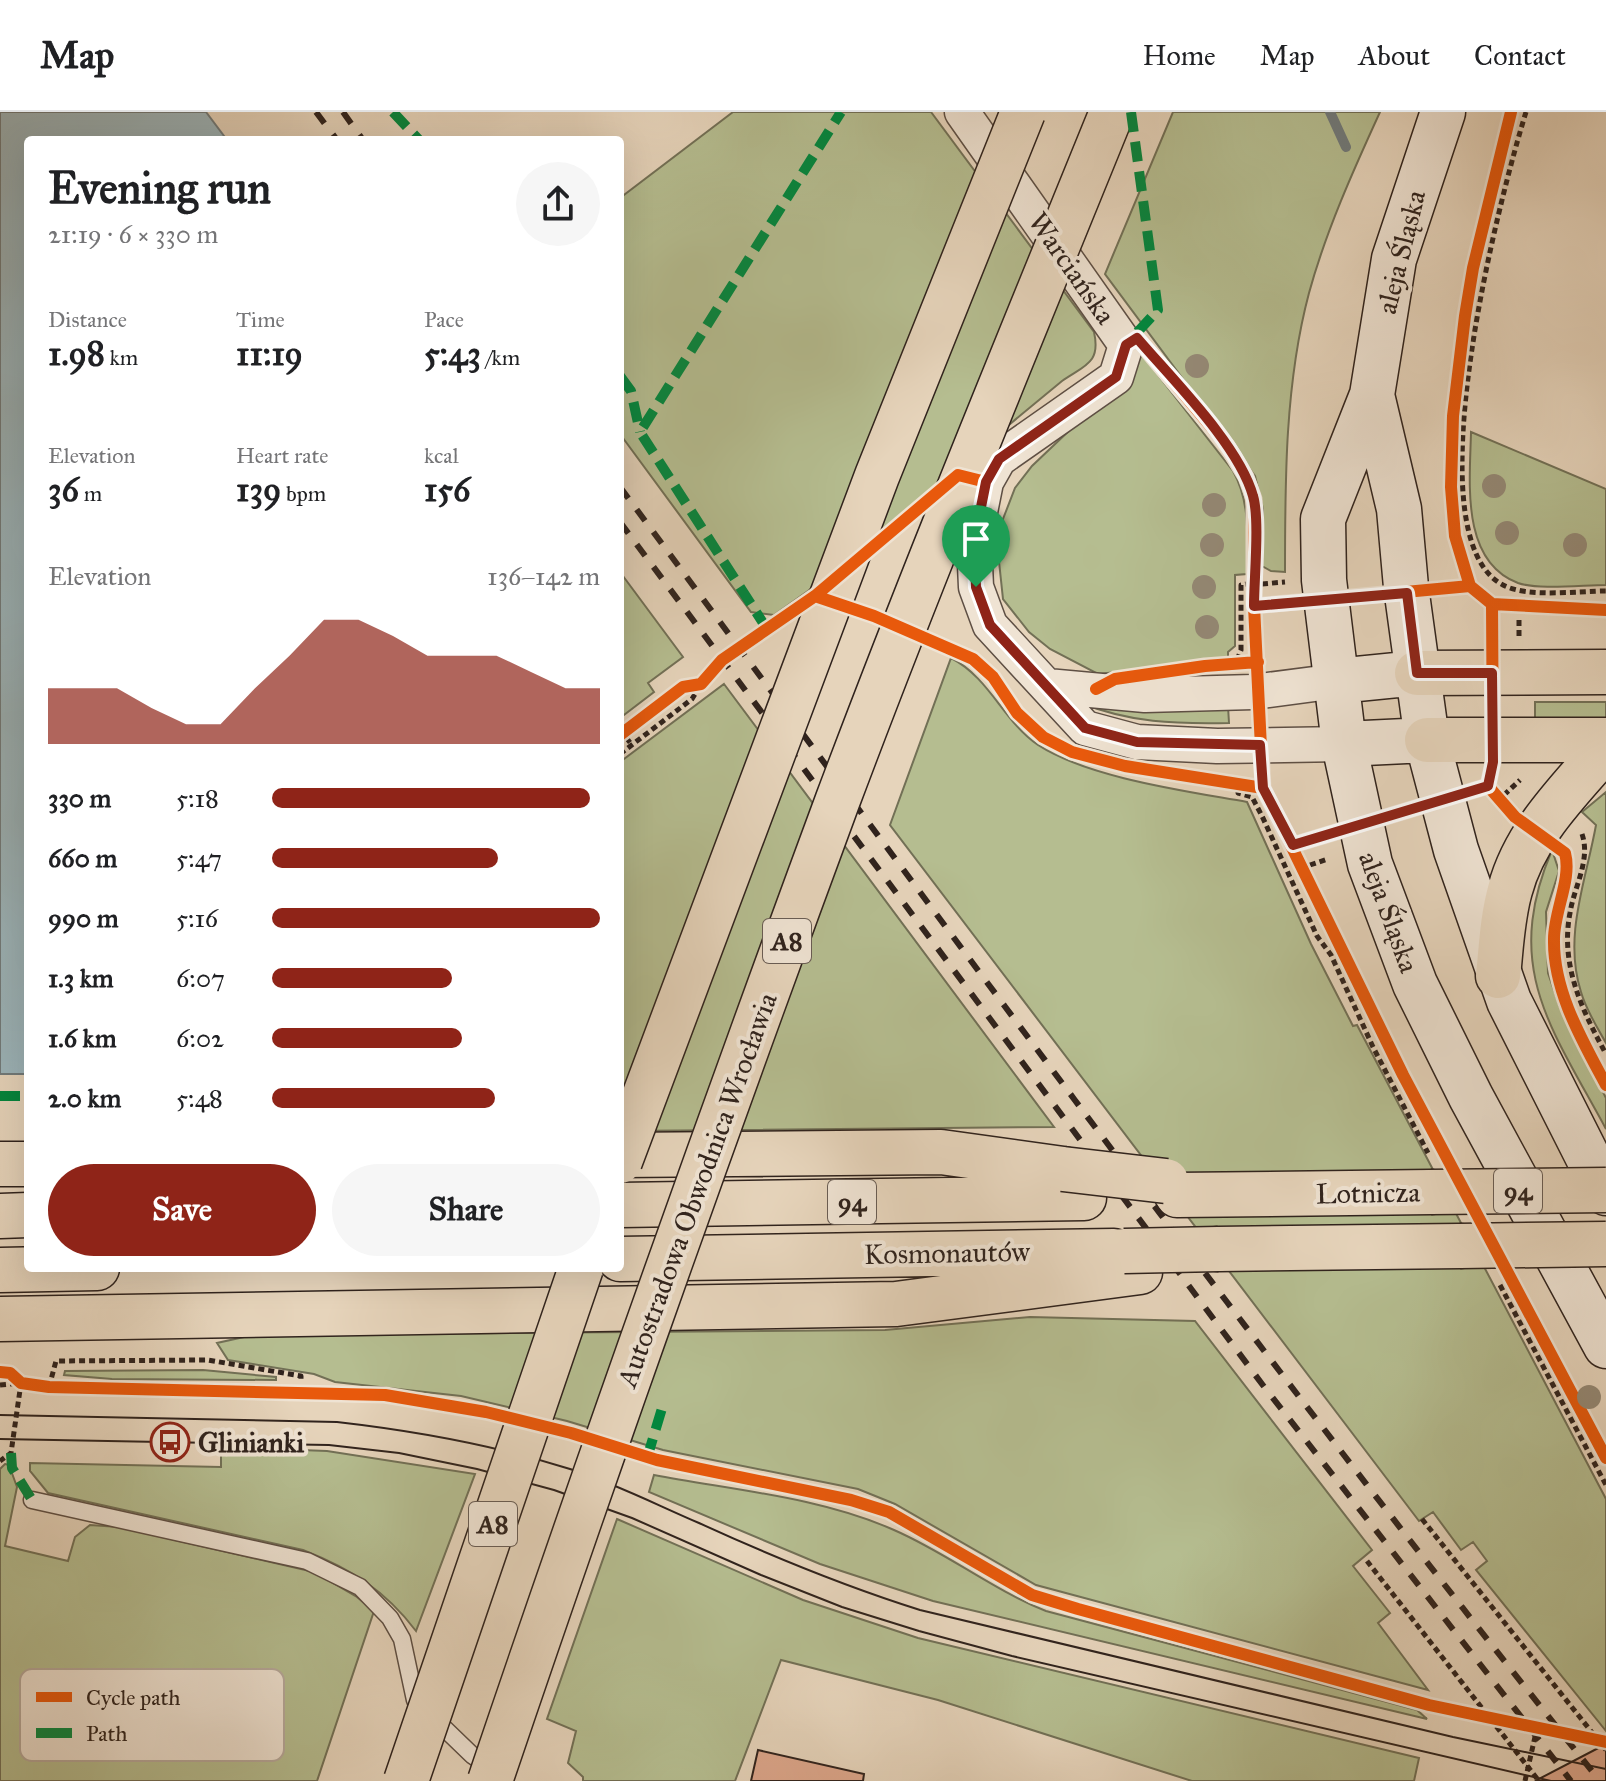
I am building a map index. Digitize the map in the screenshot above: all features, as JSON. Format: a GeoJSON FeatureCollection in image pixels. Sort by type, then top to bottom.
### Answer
{"type":"FeatureCollection","features":[{"type":"Feature","properties":{"kind":"main road"},"geometry":{"type":"LineString","coordinates":[[624,1147],[877,476],[1023,112]]}},
{"type":"Feature","properties":{"kind":"main road","name":"Autostradowa Obwodnica Wrocławia"},"geometry":{"type":"LineString","coordinates":[[490,1781],[658,1295],[838,801],[955,499],[1112,112]]}},
{"type":"Feature","properties":{"kind":"main road"},"geometry":{"type":"LineString","coordinates":[[1417,673],[1606,672]]}},
{"type":"Feature","properties":{"kind":"main road"},"geometry":{"type":"LineString","coordinates":[[1427,740],[1606,740]]}},
{"type":"Feature","properties":{"kind":"main road"},"geometry":{"type":"LineString","coordinates":[[1498,976],[1504,913],[1510,886],[1524,852],[1556,829],[1606,748]]}},
{"type":"Feature","properties":{"kind":"main road"},"geometry":{"type":"LineString","coordinates":[[624,1158],[941,1152],[1074,1183]]}},
{"type":"Feature","properties":{"kind":"main road"},"geometry":{"type":"LineString","coordinates":[[0,1164],[24,1164]]}},
{"type":"Feature","properties":{"kind":"main road","name":"Kosmonautów"},"geometry":{"type":"LineString","coordinates":[[624,1205],[1074,1183],[1273,1194]]}},
{"type":"Feature","properties":{"kind":"main road","name":"Lotnicza"},"geometry":{"type":"LineString","coordinates":[[1273,1194],[1606,1192]]}},
{"type":"Feature","properties":{"kind":"main road"},"geometry":{"type":"LineString","coordinates":[[0,1216],[24,1215]]}},
{"type":"Feature","properties":{"kind":"main road","name":"Lotnicza"},"geometry":{"type":"LineString","coordinates":[[1132,1262],[1274,1249],[1606,1244]]}},
{"type":"Feature","properties":{"kind":"main road","name":"Kosmonautów"},"geometry":{"type":"LineString","coordinates":[[624,1259],[1132,1262]]}},
{"type":"Feature","properties":{"kind":"main road"},"geometry":{"type":"LineString","coordinates":[[4,1323],[896,1304],[1132,1262]]}},
{"type":"Feature","properties":{"kind":"main road"},"geometry":{"type":"LineString","coordinates":[[0,1270],[24,1269]]}},
{"type":"Feature","properties":{"kind":"main road","name":"A8"},"geometry":{"type":"LineString","coordinates":[[406,1781],[580,1272]]}},
{"type":"Feature","properties":{"kind":"street","name":"Warciańska"},"geometry":{"type":"LineString","coordinates":[[962,112],[1126,345],[1116,377],[999,459],[986,482],[974,542],[976,587],[990,625],[1085,728],[1137,742],[1344,744]]}},
{"type":"Feature","properties":{"kind":"street","name":"aleja Śląska"},"geometry":{"type":"LineString","coordinates":[[1443,112],[1394,259],[1372,395],[1323,519],[1324,580],[1344,744],[1370,864],[1415,984],[1471,1097],[1606,1346]]}},
{"type":"Feature","properties":{"kind":"street","name":"aleja Śląska"},"geometry":{"type":"LineString","coordinates":[[1372,395],[1399,509],[1427,740],[1456,850],[1498,976],[1606,1192]]}},
{"type":"Feature","properties":{"kind":"street"},"geometry":{"type":"LineString","coordinates":[[1047,686],[1145,695],[1260,691],[1417,673]]}},
{"type":"Feature","properties":{"kind":"street"},"geometry":{"type":"LineString","coordinates":[[1344,744],[1427,740]]}},
{"type":"Feature","properties":{"kind":"lane"},"geometry":{"type":"LineString","coordinates":[[32,1500],[307,1561],[360,1587],[390,1618],[402,1639],[415,1700],[472,1755],[511,1781]]}},
{"type":"Feature","properties":{"kind":"path"},"geometry":{"type":"LineString","coordinates":[[1526,112],[1506,176],[1471,348],[1463,447],[1464,504],[1472,542],[1487,572],[1517,602],[1535,607]]}},
{"type":"Feature","properties":{"kind":"path"},"geometry":{"type":"LineString","coordinates":[[1452,518],[1453,416],[1465,316],[1473,268],[1508,124]]}},
{"type":"Feature","properties":{"kind":"path"},"geometry":{"type":"LineString","coordinates":[[1233,662],[1241,650],[1241,585],[1254,581],[1290,582]]}},
{"type":"Feature","properties":{"kind":"path"},"geometry":{"type":"LineString","coordinates":[[1254,581],[1256,618]]}},
{"type":"Feature","properties":{"kind":"path"},"geometry":{"type":"LineString","coordinates":[[1517,602],[1606,591]]}},
{"type":"Feature","properties":{"kind":"path"},"geometry":{"type":"LineString","coordinates":[[1517,602],[1519,637]]}},
{"type":"Feature","properties":{"kind":"path"},"geometry":{"type":"LineString","coordinates":[[1233,662],[1258,662],[1260,691]]}},
{"type":"Feature","properties":{"kind":"path"},"geometry":{"type":"LineString","coordinates":[[683,687],[701,684]]}},
{"type":"Feature","properties":{"kind":"path"},"geometry":{"type":"LineString","coordinates":[[624,751],[692,699],[701,684]]}},
{"type":"Feature","properties":{"kind":"path"},"geometry":{"type":"LineString","coordinates":[[624,731],[635,724]]}},
{"type":"Feature","properties":{"kind":"path"},"geometry":{"type":"LineString","coordinates":[[624,736],[632,745]]}},
{"type":"Feature","properties":{"kind":"path"},"geometry":{"type":"LineString","coordinates":[[1492,739],[1488,786],[1515,817],[1556,829],[1585,843],[1584,862],[1569,917],[1569,962],[1575,994],[1606,1054]]}},
{"type":"Feature","properties":{"kind":"path"},"geometry":{"type":"LineString","coordinates":[[1260,745],[1263,788],[1268,797]]}},
{"type":"Feature","properties":{"kind":"path"},"geometry":{"type":"LineString","coordinates":[[1504,795],[1520,779]]}},
{"type":"Feature","properties":{"kind":"path"},"geometry":{"type":"LineString","coordinates":[[1238,790],[1238,793],[1252,797],[1288,874],[1294,872]]}},
{"type":"Feature","properties":{"kind":"path"},"geometry":{"type":"LineString","coordinates":[[1298,856],[1309,883]]}},
{"type":"Feature","properties":{"kind":"path"},"geometry":{"type":"LineString","coordinates":[[1310,865],[1337,856]]}},
{"type":"Feature","properties":{"kind":"path"},"geometry":{"type":"LineString","coordinates":[[1556,973],[1554,941],[1562,887]]}},
{"type":"Feature","properties":{"kind":"path"},"geometry":{"type":"LineString","coordinates":[[1335,936],[1436,1139]]}},
{"type":"Feature","properties":{"kind":"path"},"geometry":{"type":"LineString","coordinates":[[1567,1004],[1590,1054]]}},
{"type":"Feature","properties":{"kind":"path"},"geometry":{"type":"LineString","coordinates":[[1507,1273],[1606,1458]]}},
{"type":"Feature","properties":{"kind":"path"},"geometry":{"type":"LineString","coordinates":[[49,1387],[56,1361],[208,1360],[301,1376],[301,1381]]}},
{"type":"Feature","properties":{"kind":"path"},"geometry":{"type":"LineString","coordinates":[[0,1372],[10,1373],[21,1383]]}},
{"type":"Feature","properties":{"kind":"path"},"geometry":{"type":"LineString","coordinates":[[0,1385],[21,1383]]}},
{"type":"Feature","properties":{"kind":"path"},"geometry":{"type":"LineString","coordinates":[[0,1461],[11,1453],[21,1383]]}},
{"type":"Feature","properties":{"kind":"path"},"geometry":{"type":"LineString","coordinates":[[1422,1519],[1606,1750]]}},
{"type":"Feature","properties":{"kind":"path"},"geometry":{"type":"LineString","coordinates":[[1367,1561],[1539,1781]]}},
{"type":"Feature","properties":{"kind":"path"},"geometry":{"type":"LineString","coordinates":[[1525,1781],[1537,1728]]}},
{"type":"Feature","properties":{"kind":"green space"},"geometry":{"type":"Polygon","coordinates":[[[733,112],[931,112],[1094,332],[1093,357],[808,591],[774,615],[751,612],[624,439],[624,195],[733,112]]]}},
{"type":"Feature","properties":{"kind":"green space"},"geometry":{"type":"Polygon","coordinates":[[[1173,112],[1380,112],[1332,224],[1301,327],[1288,432],[1285,572],[1271,571],[1262,566],[1263,509],[1255,476],[1105,274],[1173,112]]]}},
{"type":"Feature","properties":{"kind":"green space"},"geometry":{"type":"Polygon","coordinates":[[[1140,352],[1233,471],[1239,483],[1245,508],[1247,574],[1235,575],[1235,646],[1228,652],[1228,660],[1098,674],[1050,649],[1029,632],[1003,599],[998,552],[1003,519],[1015,488],[1032,466],[1094,407],[1140,352]]]}},
{"type":"Feature","properties":{"kind":"green space"},"geometry":{"type":"Polygon","coordinates":[[[1471,432],[1606,489],[1606,585],[1527,585],[1499,572],[1486,557],[1472,518],[1471,432]]]}},
{"type":"Feature","properties":{"kind":"green space"},"geometry":{"type":"Polygon","coordinates":[[[624,577],[683,657],[648,683],[654,692],[624,715],[624,577]]]}},
{"type":"Feature","properties":{"kind":"green space"},"geometry":{"type":"Polygon","coordinates":[[[951,658],[976,677],[1026,735],[1059,756],[1110,775],[1247,802],[1311,944],[1353,1026],[1357,1025],[1606,1499],[1606,1731],[1476,1570],[1487,1561],[1473,1542],[1461,1550],[1433,1512],[1419,1521],[890,825],[951,658]]]}},
{"type":"Feature","properties":{"kind":"green space"},"geometry":{"type":"Polygon","coordinates":[[[724,684],[1054,1127],[624,1131],[624,759],[724,684]]]}},
{"type":"Feature","properties":{"kind":"green space"},"geometry":{"type":"Polygon","coordinates":[[[1079,702],[1228,706],[1229,723],[1153,721],[1116,714],[1079,702]]]}},
{"type":"Feature","properties":{"kind":"green space"},"geometry":{"type":"Polygon","coordinates":[[[1535,702],[1606,702],[1606,718],[1535,719],[1535,702]]]}},
{"type":"Feature","properties":{"kind":"green space"},"geometry":{"type":"Polygon","coordinates":[[[1606,792],[1606,1043],[1583,999],[1574,950],[1578,908],[1596,825],[1582,812],[1606,792]]]}},
{"type":"Feature","properties":{"kind":"green space"},"geometry":{"type":"Polygon","coordinates":[[[1552,850],[1559,871],[1546,912],[1548,973],[1560,1007],[1606,1098],[1606,1129],[1552,1027],[1540,996],[1533,963],[1532,929],[1538,892],[1552,850]]]}},
{"type":"Feature","properties":{"kind":"green space"},"geometry":{"type":"Polygon","coordinates":[[[1030,1317],[1195,1321],[1372,1550],[1353,1566],[1390,1613],[1378,1623],[1428,1690],[1036,1585],[895,1504],[858,1489],[663,1450],[567,1421],[461,1396],[335,1382],[314,1374],[228,1360],[217,1343],[253,1335],[885,1330],[1030,1317]]]}},
{"type":"Feature","properties":{"kind":"green space"},"geometry":{"type":"Polygon","coordinates":[[[203,1370],[276,1377],[276,1380],[112,1379],[64,1375],[65,1371],[203,1370]]]}},
{"type":"Feature","properties":{"kind":"green space"},"geometry":{"type":"Polygon","coordinates":[[[221,1447],[327,1451],[475,1474],[416,1631],[392,1604],[366,1582],[303,1550],[48,1493],[30,1471],[30,1463],[221,1467],[221,1447]]]}},
{"type":"Feature","properties":{"kind":"green space"},"geometry":{"type":"Polygon","coordinates":[[[5,1464],[9,1465],[17,1487],[5,1546],[68,1561],[75,1537],[90,1525],[119,1527],[314,1572],[357,1597],[374,1611],[317,1781],[0,1781],[0,1469],[5,1464]]]}},
{"type":"Feature","properties":{"kind":"green space"},"geometry":{"type":"Polygon","coordinates":[[[654,1475],[806,1502],[866,1519],[914,1539],[1007,1593],[1046,1611],[1417,1710],[1427,1719],[933,1601],[820,1564],[649,1492],[654,1475]]]}},
{"type":"Feature","properties":{"kind":"green space"},"geometry":{"type":"Polygon","coordinates":[[[617,1519],[803,1600],[918,1638],[1419,1758],[1414,1781],[1192,1781],[938,1700],[781,1660],[735,1781],[583,1781],[583,1777],[568,1763],[576,1731],[547,1719],[617,1519]]]}},
{"type":"Feature","properties":{"kind":"water"},"geometry":{"type":"Polygon","coordinates":[[[0,112],[206,112],[224,136],[24,136],[24,1074],[0,1074],[0,112]]]}},
{"type":"Feature","properties":{"kind":"building"},"geometry":{"type":"Polygon","coordinates":[[[1606,1744],[1606,1781],[1535,1781],[1606,1744]]]}},
{"type":"Feature","properties":{"kind":"building"},"geometry":{"type":"Polygon","coordinates":[[[758,1750],[864,1774],[863,1781],[751,1781],[758,1750]]]}},
{"type":"Feature","properties":{"kind":"waterway"},"geometry":{"type":"LineString","coordinates":[[1330,112],[1346,147]]}},
{"type":"Feature","properties":{"kind":"tram line"},"geometry":{"type":"LineString","coordinates":[[0,1415],[337,1422],[484,1446],[541,1460],[619,1487],[808,1570],[920,1610],[1453,1737],[1606,1769]]}},
{"type":"Feature","properties":{"kind":"tram line"},"geometry":{"type":"LineString","coordinates":[[0,1439],[329,1445],[399,1453],[477,1469],[554,1490],[632,1518],[842,1607],[919,1631],[1012,1656],[1551,1781]]}},
{"type":"Feature","properties":{"kind":"railway"},"geometry":{"type":"LineString","coordinates":[[316,112],[334,136]]}},
{"type":"Feature","properties":{"kind":"railway"},"geometry":{"type":"LineString","coordinates":[[343,112],[360,136]]}},
{"type":"Feature","properties":{"kind":"railway"},"geometry":{"type":"LineString","coordinates":[[624,492],[1226,1301],[1600,1781]]}},
{"type":"Feature","properties":{"kind":"railway"},"geometry":{"type":"LineString","coordinates":[[624,527],[1262,1384],[1571,1781]]}},
{"type":"Feature","properties":{"kind":"marked path"},"geometry":{"type":"LineString","coordinates":[[393,112],[415,136]]}},
{"type":"Feature","properties":{"kind":"marked path"},"geometry":{"type":"LineString","coordinates":[[767,629],[640,432],[841,112]]}},
{"type":"Feature","properties":{"kind":"marked path"},"geometry":{"type":"LineString","coordinates":[[1131,112],[1158,310],[1131,339]]}},
{"type":"Feature","properties":{"kind":"marked path"},"geometry":{"type":"LineString","coordinates":[[624,381],[631,391],[640,432]]}},
{"type":"Feature","properties":{"kind":"marked path"},"geometry":{"type":"LineString","coordinates":[[0,1096],[24,1096]]}},
{"type":"Feature","properties":{"kind":"marked path"},"geometry":{"type":"LineString","coordinates":[[647,1458],[663,1405]]}},
{"type":"Feature","properties":{"kind":"marked path"},"geometry":{"type":"LineString","coordinates":[[11,1453],[12,1468],[32,1500]]}},
{"type":"Feature","properties":{"kind":"cycle path"},"geometry":{"type":"LineString","coordinates":[[1511,112],[1473,268],[1465,316],[1453,416],[1451,487],[1455,536],[1470,586],[1492,604],[1606,610]]}},
{"type":"Feature","properties":{"kind":"cycle path"},"geometry":{"type":"LineString","coordinates":[[1126,345],[1137,338],[1227,446],[1246,477],[1254,499],[1254,606],[1263,788],[1403,1075],[1606,1458]]}},
{"type":"Feature","properties":{"kind":"cycle path"},"geometry":{"type":"LineString","coordinates":[[624,732],[683,687],[701,684],[722,660],[815,596],[958,475],[986,482]]}},
{"type":"Feature","properties":{"kind":"cycle path"},"geometry":{"type":"LineString","coordinates":[[1254,606],[1470,586]]}},
{"type":"Feature","properties":{"kind":"cycle path"},"geometry":{"type":"LineString","coordinates":[[815,596],[874,616],[973,659],[993,677],[1017,713],[1043,737],[1072,752],[1125,766],[1263,788]]}},
{"type":"Feature","properties":{"kind":"cycle path"},"geometry":{"type":"LineString","coordinates":[[1492,604],[1493,762],[1488,786],[1515,817],[1565,853],[1565,884],[1554,939],[1558,977],[1571,1015],[1606,1085]]}},
{"type":"Feature","properties":{"kind":"cycle path"},"geometry":{"type":"LineString","coordinates":[[1096,689],[1115,679],[1258,662]]}},
{"type":"Feature","properties":{"kind":"cycle path"},"geometry":{"type":"LineString","coordinates":[[1293,845],[1488,786]]}},
{"type":"Feature","properties":{"kind":"cycle path"},"geometry":{"type":"LineString","coordinates":[[0,1372],[10,1373],[21,1383],[49,1387],[385,1395],[486,1412],[571,1433],[657,1460],[851,1500],[889,1512],[1032,1595],[1078,1609],[1429,1705],[1606,1742]]}},
{"type":"Feature","properties":{"kind":"place","name":"Glinianki"},"geometry":{"type":"Point","coordinates":[170,1442]}},
{"type":"Feature","properties":{"kind":"route"},"geometry":{"type":"LineString","coordinates":[[1137,338],[1227,446],[1246,477],[1254,499],[1254,606],[1407,593],[1417,673],[1492,673],[1493,762],[1488,786],[1293,845],[1263,788],[1260,745],[1137,742],[1085,728],[990,625],[976,587],[974,542],[986,482],[999,459],[1116,377],[1126,345],[1137,338]]}}]}
